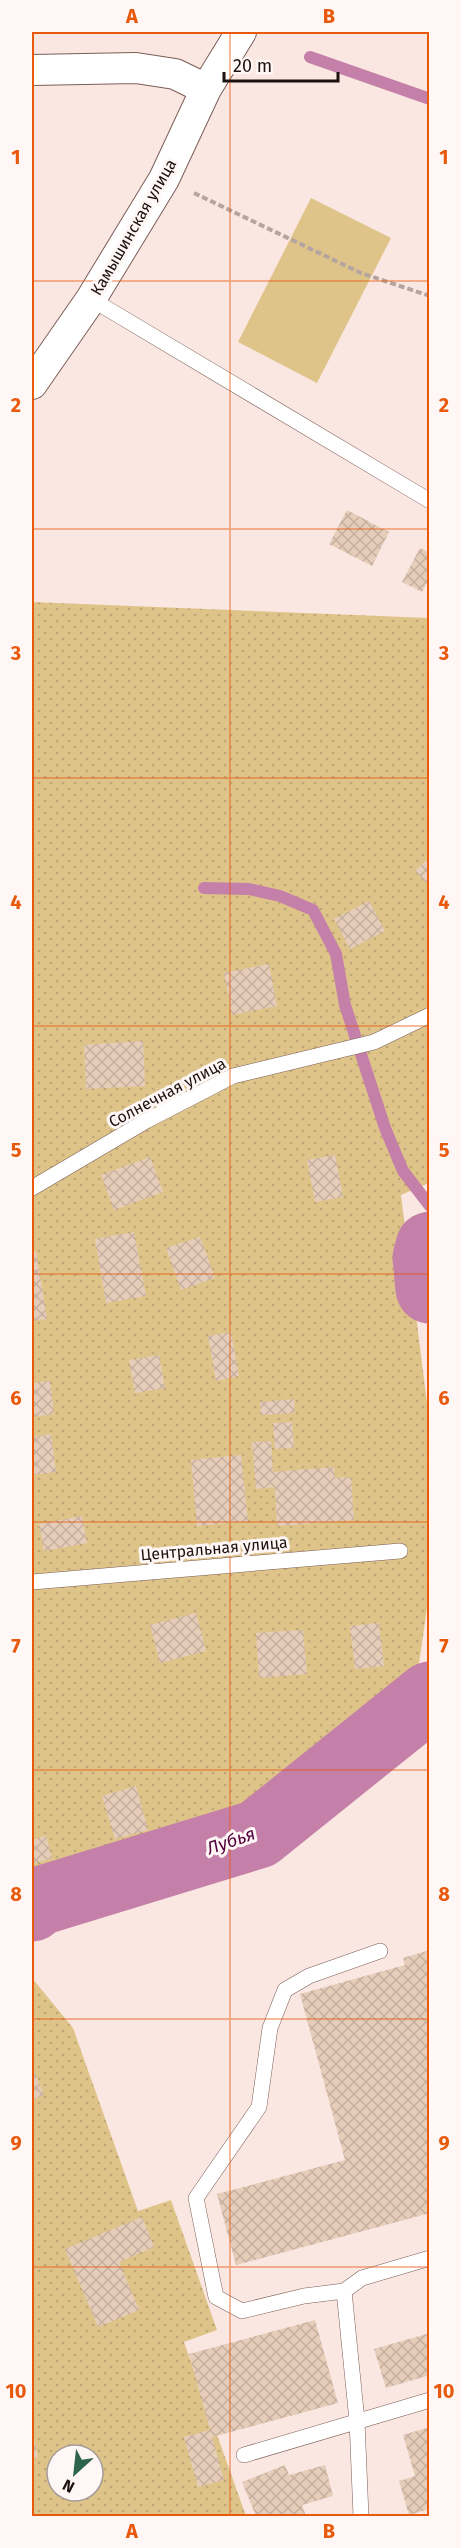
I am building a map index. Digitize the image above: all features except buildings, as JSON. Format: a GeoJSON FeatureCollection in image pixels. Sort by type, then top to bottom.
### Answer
{"type":"FeatureCollection","features":[{"type":"Feature","properties":{"kind":"street","name":"Камышинская улица"},"geometry":{"type":"LineString","coordinates":[[32,384],[91,299],[164,179],[206,89],[241,32]]}},
{"type":"Feature","properties":{"kind":"street"},"geometry":{"type":"LineString","coordinates":[[32,70],[136,68],[176,74],[206,89]]}},
{"type":"Feature","properties":{"kind":"lane"},"geometry":{"type":"LineString","coordinates":[[91,299],[429,501]]}},
{"type":"Feature","properties":{"kind":"lane","name":"Солнечная улица"},"geometry":{"type":"LineString","coordinates":[[32,1188],[146,1121],[232,1076],[374,1042],[429,1015]]}},
{"type":"Feature","properties":{"kind":"lane","name":"Центральная улица"},"geometry":{"type":"LineString","coordinates":[[32,1582],[400,1551]]}},
{"type":"Feature","properties":{"kind":"lane"},"geometry":{"type":"LineString","coordinates":[[380,1951],[309,1976],[285,1990],[270,2028],[259,2107],[196,2198],[216,2297],[242,2311],[304,2296],[344,2291],[362,2278],[429,2258]]}},
{"type":"Feature","properties":{"kind":"lane"},"geometry":{"type":"LineString","coordinates":[[344,2291],[357,2421],[361,2517]]}},
{"type":"Feature","properties":{"kind":"lane"},"geometry":{"type":"LineString","coordinates":[[244,2454],[429,2400]]}},
{"type":"Feature","properties":{"kind":"path"},"geometry":{"type":"LineString","coordinates":[[164,179],[361,273],[429,296]]}},
{"type":"Feature","properties":{"kind":"shaded area"},"geometry":{"type":"Polygon","coordinates":[[[311,198],[391,238],[317,383],[238,342],[311,198]]]}},
{"type":"Feature","properties":{"kind":"shaded area"},"geometry":{"type":"Polygon","coordinates":[[[32,602],[430,618],[429,1183],[401,1195],[430,1427],[429,1594],[417,1678],[250,1818],[32,1877],[32,602]]]}},
{"type":"Feature","properties":{"kind":"shaded area"},"geometry":{"type":"Polygon","coordinates":[[[32,1978],[73,2028],[138,2211],[171,2200],[217,2330],[184,2342],[246,2516],[32,2516],[32,1978]]]}},
{"type":"Feature","properties":{"kind":"waterway"},"geometry":{"type":"LineString","coordinates":[[310,57],[430,99]]}},
{"type":"Feature","properties":{"kind":"waterway"},"geometry":{"type":"LineString","coordinates":[[204,888],[249,889],[280,896],[313,910],[336,954],[345,1005],[385,1128],[403,1171],[430,1206]]}},
{"type":"Feature","properties":{"kind":"waterway","name":"Лубья"},"geometry":{"type":"LineString","coordinates":[[430,1246],[427,1258],[430,1289]]}},
{"type":"Feature","properties":{"kind":"waterway","name":"Лубья"},"geometry":{"type":"LineString","coordinates":[[32,1907],[36,1902],[258,1834],[430,1696]]}}]}
